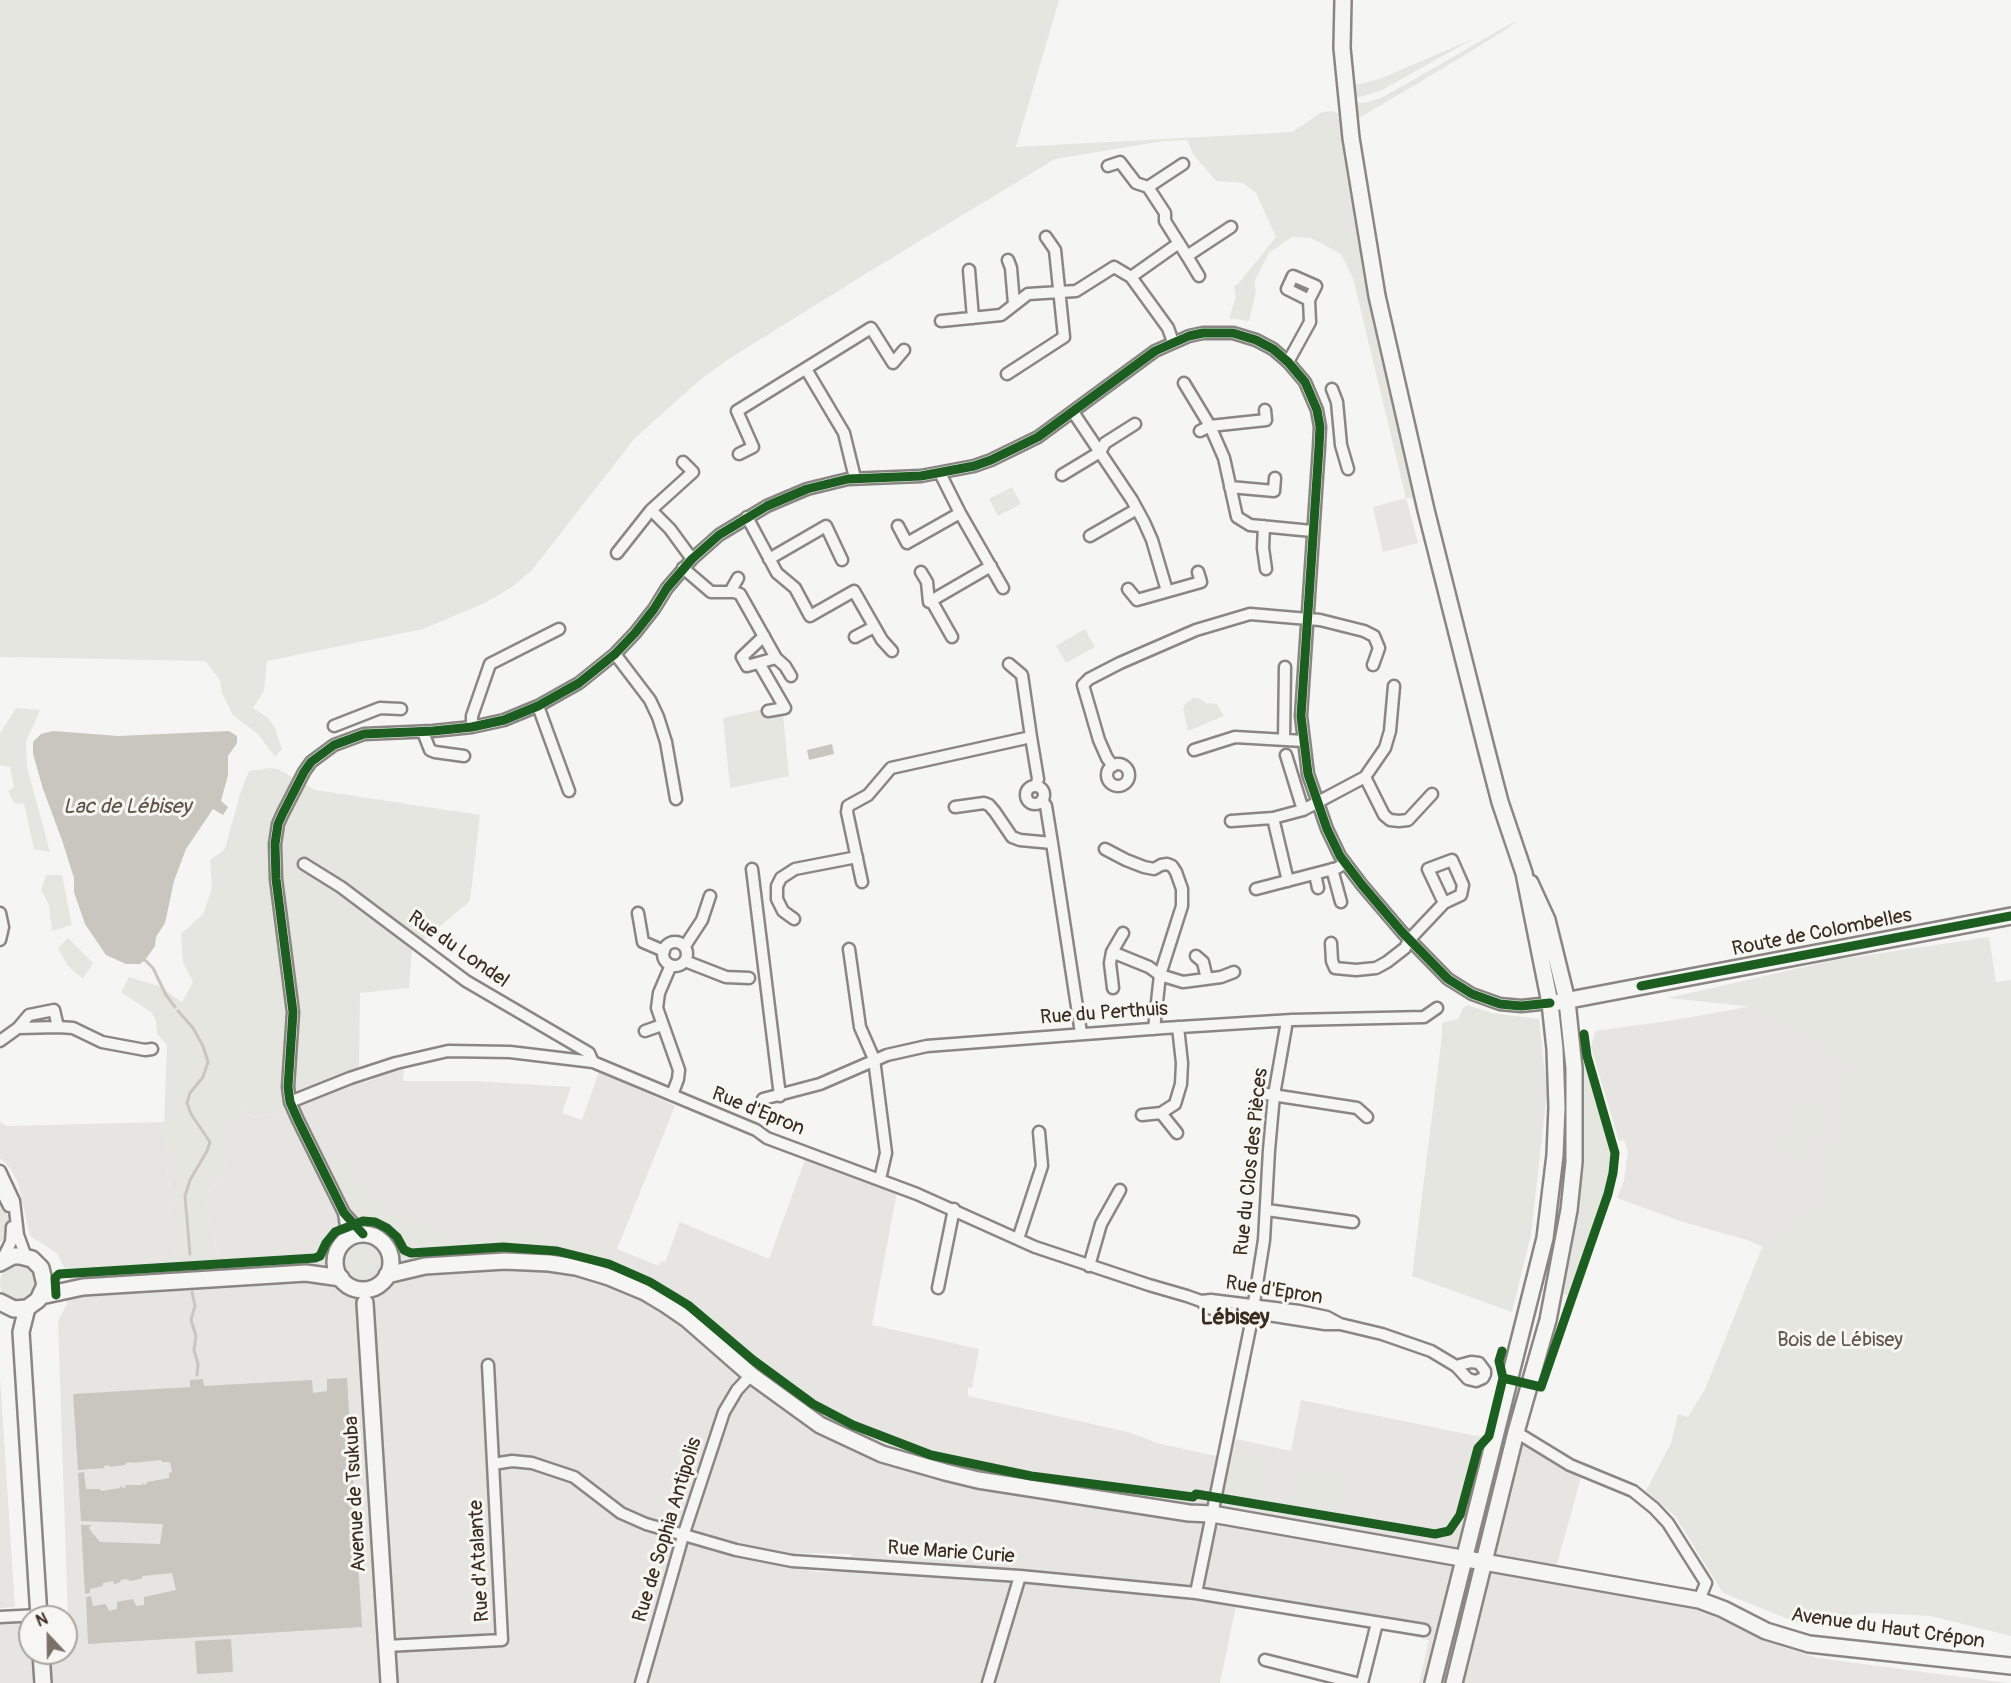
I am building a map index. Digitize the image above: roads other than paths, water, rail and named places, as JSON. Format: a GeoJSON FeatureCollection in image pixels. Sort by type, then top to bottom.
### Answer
{"type":"FeatureCollection","features":[{"type":"Feature","properties":{"kind":"main road"},"geometry":{"type":"LineString","coordinates":[[1343,0],[1342,48],[1351,138],[1363,219],[1380,307],[1426,510],[1486,748],[1500,802],[1524,873],[1550,1003],[1555,1049],[1557,1107],[1555,1167],[1539,1267],[1433,1683]]}},
{"type":"Feature","properties":{"kind":"main road"},"geometry":{"type":"LineString","coordinates":[[1454,1683],[1516,1432],[1548,1320],[1569,1210],[1574,1162],[1574,1068],[1566,1000],[1547,920],[1524,873]]}},
{"type":"Feature","properties":{"kind":"main road","name":"Route de Colombelles"},"geometry":{"type":"LineString","coordinates":[[1550,1003],[2011,916]]}},
{"type":"Feature","properties":{"kind":"main road"},"geometry":{"type":"LineString","coordinates":[[41,1296],[83,1287],[306,1273],[340,1278],[355,1288],[365,1303],[375,1286],[387,1275],[390,1255],[377,1238],[363,1234],[352,1236],[340,1248],[306,1273]]}},
{"type":"Feature","properties":{"kind":"main road"},"geometry":{"type":"LineString","coordinates":[[340,1248],[335,1263],[340,1278]]}},
{"type":"Feature","properties":{"kind":"main road"},"geometry":{"type":"LineString","coordinates":[[390,1255],[404,1262],[425,1266]]}},
{"type":"Feature","properties":{"kind":"main road"},"geometry":{"type":"LineString","coordinates":[[1,1262],[13,1256],[26,1257],[37,1263],[44,1273],[59,1283],[83,1287]]}},
{"type":"Feature","properties":{"kind":"main road","name":"Avenue du Haut Crépon"},"geometry":{"type":"LineString","coordinates":[[425,1266],[505,1261],[549,1263],[576,1267],[636,1287],[687,1319],[751,1375],[820,1425],[882,1454],[915,1465],[978,1480],[1193,1514],[1212,1514],[1699,1600],[1766,1631],[1809,1644],[2011,1666]]}},
{"type":"Feature","properties":{"kind":"main road"},"geometry":{"type":"LineString","coordinates":[[387,1275],[425,1266]]}},
{"type":"Feature","properties":{"kind":"main road"},"geometry":{"type":"LineString","coordinates":[[4,1305],[21,1309],[34,1304],[41,1296],[45,1285],[44,1273]]}},
{"type":"Feature","properties":{"kind":"main road"},"geometry":{"type":"LineString","coordinates":[[355,1288],[365,1289],[375,1286]]}},
{"type":"Feature","properties":{"kind":"main road","name":"Avenue de Tsukuba"},"geometry":{"type":"LineString","coordinates":[[365,1303],[389,1683]]}},
{"type":"Feature","properties":{"kind":"main road"},"geometry":{"type":"LineString","coordinates":[[4,1305],[21,1332]]}},
{"type":"Feature","properties":{"kind":"main road"},"geometry":{"type":"LineString","coordinates":[[27,1308],[21,1332],[38,1605]]}},
{"type":"Feature","properties":{"kind":"main road"},"geometry":{"type":"LineString","coordinates":[[42,1665],[43,1683]]}},
{"type":"Feature","properties":{"kind":"street"},"geometry":{"type":"LineString","coordinates":[[1108,166],[1120,162],[1136,183],[1148,187],[1165,213],[1165,221],[1199,276]]}},
{"type":"Feature","properties":{"kind":"street"},"geometry":{"type":"LineString","coordinates":[[1148,187],[1182,164]]}},
{"type":"Feature","properties":{"kind":"street"},"geometry":{"type":"LineString","coordinates":[[1187,256],[1231,227]]}},
{"type":"Feature","properties":{"kind":"street"},"geometry":{"type":"LineString","coordinates":[[1007,374],[1069,338],[1058,292],[1054,250],[1046,237]]}},
{"type":"Feature","properties":{"kind":"street"},"geometry":{"type":"LineString","coordinates":[[1131,277],[1179,243]]}},
{"type":"Feature","properties":{"kind":"street"},"geometry":{"type":"LineString","coordinates":[[1008,260],[1011,268],[1014,304]]}},
{"type":"Feature","properties":{"kind":"street"},"geometry":{"type":"LineString","coordinates":[[941,321],[1001,315],[1028,294],[1076,291],[1113,261],[1131,277],[1168,328],[1173,342]]}},
{"type":"Feature","properties":{"kind":"street"},"geometry":{"type":"LineString","coordinates":[[969,270],[973,318]]}},
{"type":"Feature","properties":{"kind":"street"},"geometry":{"type":"LineString","coordinates":[[1288,362],[1310,322],[1309,300]]}},
{"type":"Feature","properties":{"kind":"street"},"geometry":{"type":"LineString","coordinates":[[739,454],[753,447],[737,411],[871,328],[893,363],[904,350]]}},
{"type":"Feature","properties":{"kind":"street"},"geometry":{"type":"LineString","coordinates":[[363,1234],[344,1213],[290,1102],[288,1069],[293,1012],[274,856],[278,824],[292,793],[312,762],[334,745],[352,737],[372,733],[423,732],[472,727],[504,720],[538,706],[579,683],[615,654],[654,609],[683,568],[719,536],[747,517],[797,493],[829,483],[855,478],[921,476],[940,473],[974,466],[1004,455],[1038,437],[1155,351],[1189,336],[1203,333],[1233,333],[1256,340],[1288,362],[1305,382],[1312,395],[1320,427],[1301,716],[1308,774],[1327,829],[1345,862],[1409,940],[1448,979],[1479,997],[1500,1004],[1538,1006],[1550,1003]]}},
{"type":"Feature","properties":{"kind":"street"},"geometry":{"type":"LineString","coordinates":[[806,369],[840,424],[855,478]]}},
{"type":"Feature","properties":{"kind":"street"},"geometry":{"type":"LineString","coordinates":[[1184,383],[1205,428],[1224,458],[1237,517],[1250,525],[1312,531]]}},
{"type":"Feature","properties":{"kind":"street"},"geometry":{"type":"LineString","coordinates":[[1332,389],[1339,412],[1341,445],[1347,469]]}},
{"type":"Feature","properties":{"kind":"street"},"geometry":{"type":"LineString","coordinates":[[1205,428],[1266,420],[1265,410]]}},
{"type":"Feature","properties":{"kind":"street"},"geometry":{"type":"LineString","coordinates":[[1073,412],[1137,509],[1152,540],[1167,591]]}},
{"type":"Feature","properties":{"kind":"street"},"geometry":{"type":"LineString","coordinates":[[1062,475],[1100,452],[1105,443],[1135,424]]}},
{"type":"Feature","properties":{"kind":"street"},"geometry":{"type":"LineString","coordinates":[[1319,447],[1341,445]]}},
{"type":"Feature","properties":{"kind":"street"},"geometry":{"type":"LineString","coordinates":[[617,553],[651,510],[693,472],[683,462]]}},
{"type":"Feature","properties":{"kind":"street"},"geometry":{"type":"LineString","coordinates":[[940,473],[1003,588]]}},
{"type":"Feature","properties":{"kind":"street"},"geometry":{"type":"LineString","coordinates":[[1230,488],[1274,491],[1275,478]]}},
{"type":"Feature","properties":{"kind":"street"},"geometry":{"type":"LineString","coordinates":[[1090,536],[1137,509]]}},
{"type":"Feature","properties":{"kind":"street"},"geometry":{"type":"LineString","coordinates":[[651,510],[670,529],[692,559]]}},
{"type":"Feature","properties":{"kind":"street"},"geometry":{"type":"LineString","coordinates":[[898,526],[907,543],[960,513]]}},
{"type":"Feature","properties":{"kind":"street"},"geometry":{"type":"LineString","coordinates":[[747,517],[777,573],[795,588],[810,616],[854,591],[874,627],[892,651]]}},
{"type":"Feature","properties":{"kind":"street"},"geometry":{"type":"LineString","coordinates":[[769,560],[826,526],[842,560]]}},
{"type":"Feature","properties":{"kind":"street"},"geometry":{"type":"LineString","coordinates":[[1264,526],[1263,548],[1266,569]]}},
{"type":"Feature","properties":{"kind":"street"},"geometry":{"type":"LineString","coordinates":[[931,600],[991,566]]}},
{"type":"Feature","properties":{"kind":"street"},"geometry":{"type":"LineString","coordinates":[[683,568],[709,597],[730,592],[740,594],[776,658],[791,676]]}},
{"type":"Feature","properties":{"kind":"street"},"geometry":{"type":"LineString","coordinates":[[921,572],[927,582],[929,602],[931,600],[952,637]]}},
{"type":"Feature","properties":{"kind":"street"},"geometry":{"type":"LineString","coordinates":[[1128,589],[1137,600],[1201,582],[1198,572]]}},
{"type":"Feature","properties":{"kind":"street"},"geometry":{"type":"LineString","coordinates":[[730,592],[738,578]]}},
{"type":"Feature","properties":{"kind":"street"},"geometry":{"type":"LineString","coordinates":[[1113,766],[1100,740],[1083,686],[1089,679],[1196,630],[1250,614],[1308,618],[1364,631],[1374,636],[1379,648],[1373,665]]}},
{"type":"Feature","properties":{"kind":"street"},"geometry":{"type":"LineString","coordinates":[[855,638],[874,627]]}},
{"type":"Feature","properties":{"kind":"street"},"geometry":{"type":"LineString","coordinates":[[472,727],[472,716],[490,664],[559,629]]}},
{"type":"Feature","properties":{"kind":"street"},"geometry":{"type":"LineString","coordinates":[[764,636],[742,657],[747,666],[776,658]]}},
{"type":"Feature","properties":{"kind":"street"},"geometry":{"type":"LineString","coordinates":[[615,654],[650,700],[658,717],[666,742],[676,799]]}},
{"type":"Feature","properties":{"kind":"street"},"geometry":{"type":"LineString","coordinates":[[759,663],[790,707],[768,711]]}},
{"type":"Feature","properties":{"kind":"street"},"geometry":{"type":"LineString","coordinates":[[1009,664],[1022,675],[1038,779],[1036,786],[1028,789],[1026,795],[1028,800],[1035,804],[1042,800],[1046,806],[1081,1033]]}},
{"type":"Feature","properties":{"kind":"street"},"geometry":{"type":"LineString","coordinates":[[1284,740],[1285,668]]}},
{"type":"Feature","properties":{"kind":"street"},"geometry":{"type":"LineString","coordinates":[[1231,820],[1273,818],[1303,810],[1365,777],[1385,748],[1390,731],[1394,686]]}},
{"type":"Feature","properties":{"kind":"street"},"geometry":{"type":"LineString","coordinates":[[538,706],[569,791]]}},
{"type":"Feature","properties":{"kind":"street"},"geometry":{"type":"LineString","coordinates":[[334,726],[380,708],[401,710]]}},
{"type":"Feature","properties":{"kind":"street"},"geometry":{"type":"LineString","coordinates":[[366,714],[372,733]]}},
{"type":"Feature","properties":{"kind":"street"},"geometry":{"type":"LineString","coordinates":[[423,732],[430,750],[464,756]]}},
{"type":"Feature","properties":{"kind":"street"},"geometry":{"type":"LineString","coordinates":[[1194,750],[1234,736],[1303,741]]}},
{"type":"Feature","properties":{"kind":"street"},"geometry":{"type":"LineString","coordinates":[[862,882],[847,812],[848,806],[868,795],[891,768],[1032,737]]}},
{"type":"Feature","properties":{"kind":"street"},"geometry":{"type":"LineString","coordinates":[[1286,755],[1303,810]]}},
{"type":"Feature","properties":{"kind":"street"},"geometry":{"type":"LineString","coordinates":[[1365,777],[1384,815],[1390,820],[1408,820],[1432,794]]}},
{"type":"Feature","properties":{"kind":"street"},"geometry":{"type":"LineString","coordinates":[[955,807],[984,803],[995,812],[1012,837],[1052,843]]}},
{"type":"Feature","properties":{"kind":"street"},"geometry":{"type":"LineString","coordinates":[[1273,818],[1288,881]]}},
{"type":"Feature","properties":{"kind":"street"},"geometry":{"type":"LineString","coordinates":[[1105,849],[1144,867],[1154,869],[1167,864],[1176,872],[1182,889],[1182,906],[1160,975],[1154,1029]]}},
{"type":"Feature","properties":{"kind":"street"},"geometry":{"type":"LineString","coordinates":[[794,919],[783,911],[777,899],[777,886],[781,879],[795,869],[857,857]]}},
{"type":"Feature","properties":{"kind":"street"},"geometry":{"type":"LineString","coordinates":[[1256,889],[1332,869],[1345,862]]}},
{"type":"Feature","properties":{"kind":"street","name":"Rue du Londel"},"geometry":{"type":"LineString","coordinates":[[304,864],[341,887],[466,981],[589,1053],[593,1062]]}},
{"type":"Feature","properties":{"kind":"street"},"geometry":{"type":"LineString","coordinates":[[752,868],[780,1096]]}},
{"type":"Feature","properties":{"kind":"street"},"geometry":{"type":"LineString","coordinates":[[1332,869],[1341,902]]}},
{"type":"Feature","properties":{"kind":"street"},"geometry":{"type":"LineString","coordinates":[[1315,874],[1318,888]]}},
{"type":"Feature","properties":{"kind":"street"},"geometry":{"type":"LineString","coordinates":[[685,946],[702,920],[710,896]]}},
{"type":"Feature","properties":{"kind":"street"},"geometry":{"type":"LineString","coordinates":[[1331,943],[1332,961],[1335,968],[1356,970],[1376,968],[1388,962],[1405,948],[1409,940],[1444,903]]}},
{"type":"Feature","properties":{"kind":"street"},"geometry":{"type":"LineString","coordinates":[[0,913],[3,927],[0,940]]}},
{"type":"Feature","properties":{"kind":"street"},"geometry":{"type":"LineString","coordinates":[[638,913],[643,942],[664,951]]}},
{"type":"Feature","properties":{"kind":"street"},"geometry":{"type":"LineString","coordinates":[[1113,988],[1110,963],[1112,951],[1123,933]]}},
{"type":"Feature","properties":{"kind":"street"},"geometry":{"type":"LineString","coordinates":[[678,942],[685,946],[687,953],[685,961],[679,965],[671,965],[666,961],[664,951],[671,943],[678,942]]}},
{"type":"Feature","properties":{"kind":"street"},"geometry":{"type":"LineString","coordinates":[[849,949],[860,1027],[874,1059],[886,1153],[880,1179]]}},
{"type":"Feature","properties":{"kind":"street"},"geometry":{"type":"LineString","coordinates":[[1112,951],[1149,967],[1160,975],[1183,982],[1234,972]]}},
{"type":"Feature","properties":{"kind":"street"},"geometry":{"type":"LineString","coordinates":[[1196,956],[1203,962],[1207,979]]}},
{"type":"Feature","properties":{"kind":"street"},"geometry":{"type":"LineString","coordinates":[[685,961],[726,977],[749,978]]}},
{"type":"Feature","properties":{"kind":"street"},"geometry":{"type":"LineString","coordinates":[[671,965],[659,993],[657,1012],[679,1070],[672,1095]]}},
{"type":"Feature","properties":{"kind":"street","name":"Rue du Perthuis"},"geometry":{"type":"LineString","coordinates":[[763,1099],[820,1084],[874,1059],[927,1046],[1178,1027],[1424,1017],[1437,1008]]}},
{"type":"Feature","properties":{"kind":"street"},"geometry":{"type":"LineString","coordinates":[[0,1041],[18,1028],[29,1015],[54,1010],[58,1027]]}},
{"type":"Feature","properties":{"kind":"street","name":"Rue du Clos des Pièces"},"geometry":{"type":"LineString","coordinates":[[1196,1593],[1253,1310],[1267,1210],[1270,1094],[1287,1021]]}},
{"type":"Feature","properties":{"kind":"street"},"geometry":{"type":"LineString","coordinates":[[645,1031],[662,1025]]}},
{"type":"Feature","properties":{"kind":"street"},"geometry":{"type":"LineString","coordinates":[[1142,1115],[1161,1113],[1175,1104],[1181,1084],[1182,1063],[1178,1027]]}},
{"type":"Feature","properties":{"kind":"street"},"geometry":{"type":"LineString","coordinates":[[18,1028],[73,1028],[102,1042],[145,1050],[152,1049]]}},
{"type":"Feature","properties":{"kind":"street","name":"Rue d'Epron"},"geometry":{"type":"LineString","coordinates":[[290,1102],[387,1066],[448,1051],[510,1052],[593,1062],[756,1130],[767,1138],[954,1209],[1035,1247],[1201,1301],[1211,1300],[1325,1324],[1340,1324],[1407,1341],[1431,1351],[1456,1366]]}},
{"type":"Feature","properties":{"kind":"street"},"geometry":{"type":"LineString","coordinates":[[1270,1094],[1357,1108],[1367,1117]]}},
{"type":"Feature","properties":{"kind":"street"},"geometry":{"type":"LineString","coordinates":[[1161,1113],[1177,1133]]}},
{"type":"Feature","properties":{"kind":"street"},"geometry":{"type":"LineString","coordinates":[[1018,1239],[1042,1166],[1039,1132]]}},
{"type":"Feature","properties":{"kind":"street"},"geometry":{"type":"LineString","coordinates":[[1,1178],[14,1201],[18,1234],[26,1257]]}},
{"type":"Feature","properties":{"kind":"street"},"geometry":{"type":"LineString","coordinates":[[1,1178],[9,1205],[12,1227],[11,1242],[1,1262]]}},
{"type":"Feature","properties":{"kind":"street"},"geometry":{"type":"LineString","coordinates":[[1089,1266],[1101,1224],[1120,1190]]}},
{"type":"Feature","properties":{"kind":"street"},"geometry":{"type":"LineString","coordinates":[[938,1288],[954,1209]]}},
{"type":"Feature","properties":{"kind":"street"},"geometry":{"type":"LineString","coordinates":[[1267,1210],[1353,1222]]}},
{"type":"Feature","properties":{"kind":"street"},"geometry":{"type":"LineString","coordinates":[[340,1248],[346,1226],[344,1213]]}},
{"type":"Feature","properties":{"kind":"street","name":"Rue d'Atalante"},"geometry":{"type":"LineString","coordinates":[[386,1646],[502,1640],[488,1365]]}},
{"type":"Feature","properties":{"kind":"street","name":"Rue de Sophia Antipolis"},"geometry":{"type":"LineString","coordinates":[[641,1683],[683,1536],[724,1412],[737,1390],[751,1375]]}},
{"type":"Feature","properties":{"kind":"street"},"geometry":{"type":"LineString","coordinates":[[1516,1432],[1551,1455],[1633,1491],[1654,1508],[1668,1523],[1706,1583],[1699,1600]]}},
{"type":"Feature","properties":{"kind":"street","name":"Rue Marie Curie"},"geometry":{"type":"LineString","coordinates":[[493,1464],[512,1461],[532,1463],[574,1477],[621,1514],[683,1536],[792,1561],[1020,1576],[1196,1593],[1424,1630]]}},
{"type":"Feature","properties":{"kind":"street"},"geometry":{"type":"LineString","coordinates":[[988,1683],[1020,1576]]}},
{"type":"Feature","properties":{"kind":"street"},"geometry":{"type":"LineString","coordinates":[[0,1617],[18,1617]]}},
{"type":"Feature","properties":{"kind":"street"},"geometry":{"type":"LineString","coordinates":[[1362,1683],[1377,1623]]}},
{"type":"Feature","properties":{"kind":"street"},"geometry":{"type":"LineString","coordinates":[[1265,1660],[1356,1683]]}},
{"type":"Feature","properties":{"kind":"water","name":"Lac de Lébisey"},"geometry":{"type":"Polygon","coordinates":[[[53,731],[118,736],[229,731],[237,736],[237,743],[228,756],[228,775],[221,801],[228,807],[223,815],[213,809],[186,849],[174,881],[165,923],[156,937],[155,946],[140,964],[126,964],[106,955],[85,924],[74,892],[74,878],[33,754],[33,742],[41,734],[53,731]]]}},
{"type":"Feature","properties":{"kind":"water"},"geometry":{"type":"Polygon","coordinates":[[[832,744],[834,754],[809,760],[807,750],[832,744]]]}},
{"type":"Feature","properties":{"kind":"water"},"geometry":{"type":"Polygon","coordinates":[[[347,1378],[362,1627],[88,1644],[86,1597],[91,1596],[93,1606],[106,1604],[109,1611],[117,1609],[117,1602],[133,1599],[136,1606],[144,1605],[144,1597],[176,1590],[172,1573],[143,1576],[141,1579],[130,1581],[126,1579],[114,1584],[113,1581],[103,1583],[103,1586],[90,1589],[90,1593],[85,1594],[81,1525],[92,1525],[89,1527],[90,1530],[100,1542],[160,1544],[163,1524],[81,1521],[78,1473],[84,1472],[86,1489],[100,1489],[101,1491],[120,1488],[121,1485],[122,1488],[126,1487],[125,1485],[142,1485],[142,1482],[144,1485],[147,1482],[169,1478],[169,1473],[172,1472],[170,1462],[161,1460],[78,1470],[73,1394],[190,1387],[190,1380],[203,1379],[204,1386],[312,1380],[313,1393],[327,1391],[327,1379],[347,1378]]]}},
{"type":"Feature","properties":{"kind":"water"},"geometry":{"type":"Polygon","coordinates":[[[231,1639],[233,1672],[197,1674],[195,1641],[231,1639]]]}},
{"type":"Feature","properties":{"kind":"waterway"},"geometry":{"type":"LineString","coordinates":[[145,960],[153,968],[166,995],[175,1007]]}},
{"type":"Feature","properties":{"kind":"waterway"},"geometry":{"type":"LineString","coordinates":[[178,1011],[193,1028],[203,1046],[208,1062],[203,1077],[190,1093],[187,1103],[191,1114],[210,1142],[190,1180],[185,1196],[190,1254]]}},
{"type":"Feature","properties":{"kind":"waterway"},"geometry":{"type":"LineString","coordinates":[[192,1292],[195,1306],[191,1320],[196,1336],[194,1350],[198,1364],[197,1375]]}},
{"type":"Feature","properties":{"kind":"district","name":"Lébisey"},"geometry":{"type":"Point","coordinates":[1235,1318]}},
{"type":"Feature","properties":{"kind":"park label","name":"Bois de Lébisey"},"geometry":{"type":"Point","coordinates":[1840,1341]}}]}
